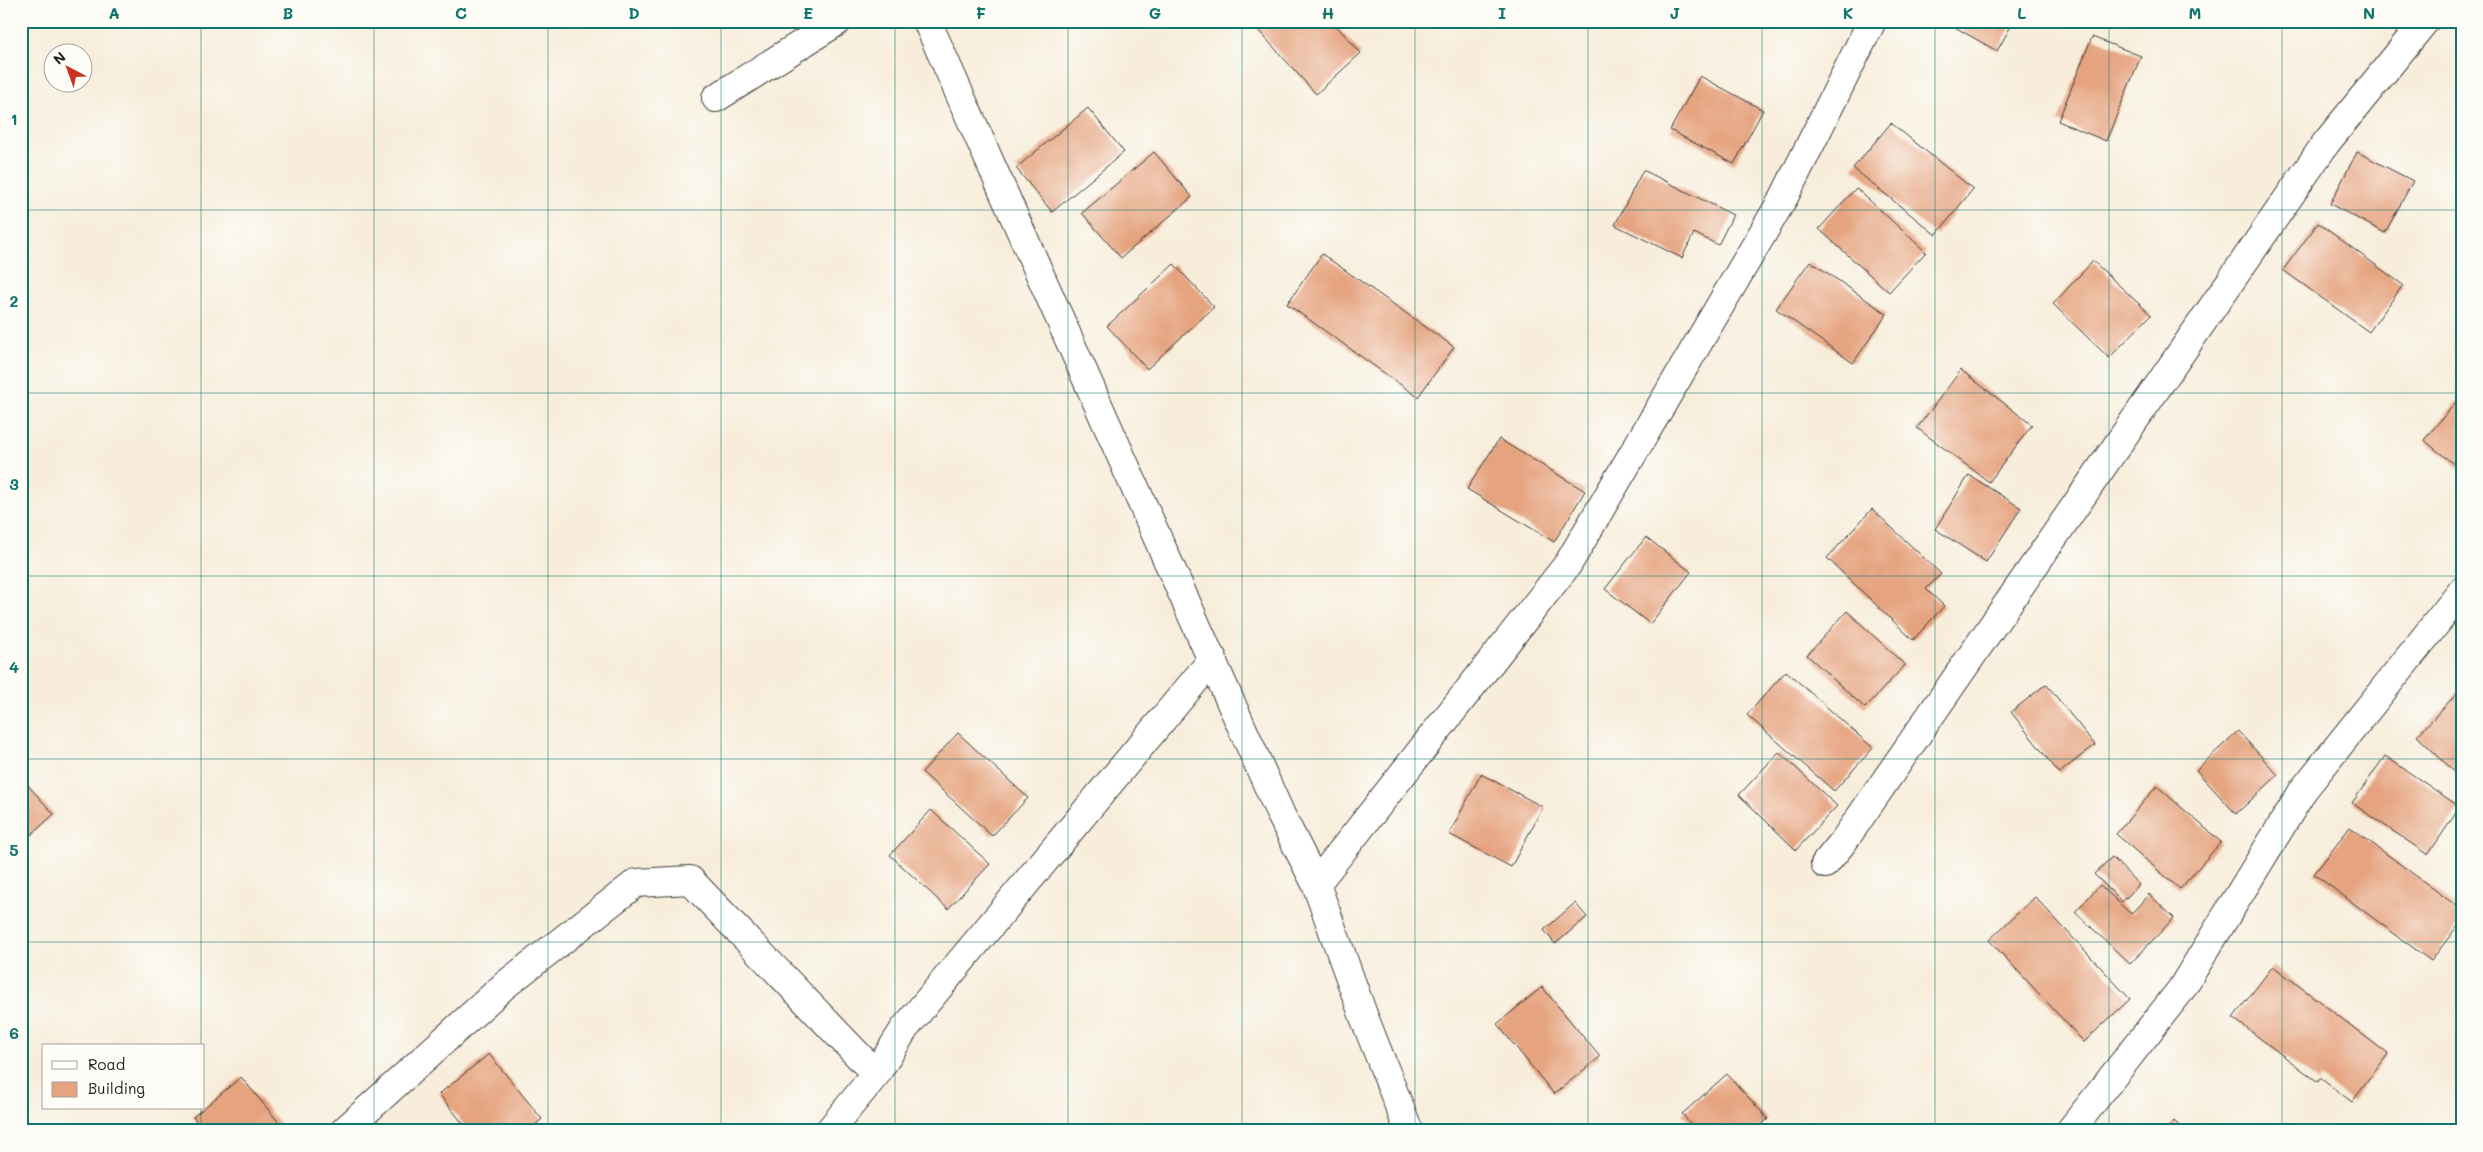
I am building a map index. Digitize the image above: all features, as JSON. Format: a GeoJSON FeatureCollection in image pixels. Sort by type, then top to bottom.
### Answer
{"type":"FeatureCollection","features":[{"type":"Feature","properties":{"kind":"street"},"geometry":{"type":"LineString","coordinates":[[716,98],[838,21]]}},
{"type":"Feature","properties":{"kind":"street"},"geometry":{"type":"LineString","coordinates":[[927,21],[1281,815],[1316,884],[1364,1017],[1409,1131]]}},
{"type":"Feature","properties":{"kind":"street"},"geometry":{"type":"LineString","coordinates":[[1316,884],[1568,564],[1784,197],[1872,21]]}},
{"type":"Feature","properties":{"kind":"street"},"geometry":{"type":"LineString","coordinates":[[1825,864],[1849,834],[2326,143],[2425,21]]}},
{"type":"Feature","properties":{"kind":"street"},"geometry":{"type":"LineString","coordinates":[[2070,1131],[2180,991],[2304,788],[2462,591]]}},
{"type":"Feature","properties":{"kind":"street"},"geometry":{"type":"LineString","coordinates":[[829,1131],[876,1074],[905,1028],[1213,659]]}},
{"type":"Feature","properties":{"kind":"street"},"geometry":{"type":"LineString","coordinates":[[344,1131],[505,984],[636,883],[690,880],[876,1074]]}},
{"type":"Feature","properties":{"kind":"building"},"geometry":{"type":"Polygon","coordinates":[[[1250,21],[1332,21],[1361,53],[1316,94],[1250,21]]]}},
{"type":"Feature","properties":{"kind":"building"},"geometry":{"type":"Polygon","coordinates":[[[1944,21],[2014,21],[1997,51],[1944,21]]]}},
{"type":"Feature","properties":{"kind":"building"},"geometry":{"type":"Polygon","coordinates":[[[2092,37],[2141,56],[2106,141],[2058,121],[2092,37]]]}},
{"type":"Feature","properties":{"kind":"building"},"geometry":{"type":"Polygon","coordinates":[[[1700,76],[1763,110],[1734,164],[1670,130],[1700,76]]]}},
{"type":"Feature","properties":{"kind":"building"},"geometry":{"type":"Polygon","coordinates":[[[1088,108],[1124,152],[1052,212],[1016,168],[1088,108]]]}},
{"type":"Feature","properties":{"kind":"building"},"geometry":{"type":"Polygon","coordinates":[[[1891,123],[1973,189],[1936,235],[1853,168],[1891,123]]]}},
{"type":"Feature","properties":{"kind":"building"},"geometry":{"type":"Polygon","coordinates":[[[1154,152],[1192,197],[1121,258],[1082,213],[1154,152]]]}},
{"type":"Feature","properties":{"kind":"building"},"geometry":{"type":"Polygon","coordinates":[[[2357,152],[2413,181],[2385,233],[2330,204],[2357,152]]]}},
{"type":"Feature","properties":{"kind":"building"},"geometry":{"type":"Polygon","coordinates":[[[1643,170],[1733,215],[1718,245],[1694,233],[1682,258],[1615,225],[1643,170]]]}},
{"type":"Feature","properties":{"kind":"building"},"geometry":{"type":"Polygon","coordinates":[[[1856,188],[1926,252],[1889,292],[1819,229],[1856,188]]]}},
{"type":"Feature","properties":{"kind":"building"},"geometry":{"type":"Polygon","coordinates":[[[2318,223],[2403,285],[2369,332],[2283,270],[2318,223]]]}},
{"type":"Feature","properties":{"kind":"building"},"geometry":{"type":"Polygon","coordinates":[[[1322,254],[1454,347],[1418,397],[1287,304],[1322,254]]]}},
{"type":"Feature","properties":{"kind":"building"},"geometry":{"type":"Polygon","coordinates":[[[1810,261],[1887,314],[1853,363],[1776,309],[1810,261]]]}},
{"type":"Feature","properties":{"kind":"building"},"geometry":{"type":"Polygon","coordinates":[[[2093,261],[2151,315],[2109,358],[2053,304],[2093,261]]]}},
{"type":"Feature","properties":{"kind":"building"},"geometry":{"type":"Polygon","coordinates":[[[1174,264],[1214,307],[1147,369],[1107,326],[1174,264]]]}},
{"type":"Feature","properties":{"kind":"building"},"geometry":{"type":"Polygon","coordinates":[[[1961,370],[2032,425],[1989,482],[1917,428],[1961,370]]]}},
{"type":"Feature","properties":{"kind":"building"},"geometry":{"type":"Polygon","coordinates":[[[2462,395],[2462,471],[2424,440],[2462,395]]]}},
{"type":"Feature","properties":{"kind":"building"},"geometry":{"type":"Polygon","coordinates":[[[1499,439],[1585,491],[1554,542],[1467,489],[1499,439]]]}},
{"type":"Feature","properties":{"kind":"building"},"geometry":{"type":"Polygon","coordinates":[[[1969,475],[2021,508],[1986,562],[1935,529],[1969,475]]]}},
{"type":"Feature","properties":{"kind":"building"},"geometry":{"type":"Polygon","coordinates":[[[1872,509],[1941,574],[1926,589],[1944,606],[1913,640],[1827,558],[1872,509]]]}},
{"type":"Feature","properties":{"kind":"building"},"geometry":{"type":"Polygon","coordinates":[[[1646,537],[1691,572],[1650,624],[1605,589],[1646,537]]]}},
{"type":"Feature","properties":{"kind":"building"},"geometry":{"type":"Polygon","coordinates":[[[1847,611],[1905,665],[1865,708],[1807,655],[1847,611]]]}},
{"type":"Feature","properties":{"kind":"building"},"geometry":{"type":"Polygon","coordinates":[[[1786,671],[1873,748],[1834,791],[1747,715],[1786,671]]]}},
{"type":"Feature","properties":{"kind":"building"},"geometry":{"type":"Polygon","coordinates":[[[2046,684],[2095,745],[2059,773],[2011,712],[2046,684]]]}},
{"type":"Feature","properties":{"kind":"building"},"geometry":{"type":"Polygon","coordinates":[[[2459,691],[2462,693],[2460,777],[2417,736],[2459,691]]]}},
{"type":"Feature","properties":{"kind":"building"},"geometry":{"type":"Polygon","coordinates":[[[2238,731],[2278,775],[2236,814],[2196,770],[2238,731]]]}},
{"type":"Feature","properties":{"kind":"building"},"geometry":{"type":"Polygon","coordinates":[[[958,733],[1028,798],[992,836],[922,772],[958,733]]]}},
{"type":"Feature","properties":{"kind":"building"},"geometry":{"type":"Polygon","coordinates":[[[1779,752],[1837,806],[1796,850],[1739,795],[1779,752]]]}},
{"type":"Feature","properties":{"kind":"building"},"geometry":{"type":"Polygon","coordinates":[[[2385,756],[2460,807],[2428,855],[2352,803],[2385,756]]]}},
{"type":"Feature","properties":{"kind":"building"},"geometry":{"type":"Polygon","coordinates":[[[1481,774],[1543,807],[1511,867],[1449,834],[1481,774]]]}},
{"type":"Feature","properties":{"kind":"building"},"geometry":{"type":"Polygon","coordinates":[[[21,778],[54,814],[21,844],[21,778]]]}},
{"type":"Feature","properties":{"kind":"building"},"geometry":{"type":"Polygon","coordinates":[[[2157,786],[2221,842],[2180,889],[2116,834],[2157,786]]]}},
{"type":"Feature","properties":{"kind":"building"},"geometry":{"type":"Polygon","coordinates":[[[931,810],[990,864],[948,909],[890,855],[931,810]]]}},
{"type":"Feature","properties":{"kind":"building"},"geometry":{"type":"Polygon","coordinates":[[[2350,827],[2462,910],[2462,920],[2431,961],[2314,874],[2350,827]]]}},
{"type":"Feature","properties":{"kind":"building"},"geometry":{"type":"Polygon","coordinates":[[[2112,857],[2139,885],[2122,902],[2094,874],[2112,857]]]}},
{"type":"Feature","properties":{"kind":"building"},"geometry":{"type":"Polygon","coordinates":[[[2100,885],[2131,914],[2149,894],[2174,918],[2130,964],[2075,912],[2100,885]]]}},
{"type":"Feature","properties":{"kind":"building"},"geometry":{"type":"Polygon","coordinates":[[[2035,897],[2130,999],[2084,1042],[1989,940],[2035,897]]]}},
{"type":"Feature","properties":{"kind":"building"},"geometry":{"type":"Polygon","coordinates":[[[1575,903],[1587,917],[1555,944],[1544,930],[1575,903]]]}},
{"type":"Feature","properties":{"kind":"building"},"geometry":{"type":"Polygon","coordinates":[[[2273,966],[2388,1054],[2352,1102],[2320,1078],[2318,1082],[2233,1018],[2273,966]]]}},
{"type":"Feature","properties":{"kind":"building"},"geometry":{"type":"Polygon","coordinates":[[[1542,987],[1600,1057],[1554,1094],[1497,1024],[1542,987]]]}},
{"type":"Feature","properties":{"kind":"building"},"geometry":{"type":"Polygon","coordinates":[[[489,1054],[542,1119],[528,1131],[469,1131],[439,1094],[489,1054]]]}},
{"type":"Feature","properties":{"kind":"building"},"geometry":{"type":"Polygon","coordinates":[[[1727,1074],[1768,1119],[1754,1131],[1697,1131],[1682,1114],[1727,1074]]]}},
{"type":"Feature","properties":{"kind":"building"},"geometry":{"type":"Polygon","coordinates":[[[241,1077],[286,1131],[204,1131],[193,1117],[201,1110],[205,1110],[205,1107],[241,1077]]]}},
{"type":"Feature","properties":{"kind":"building"},"geometry":{"type":"Polygon","coordinates":[[[2174,1121],[2185,1131],[2165,1131],[2174,1121]]]}}]}
